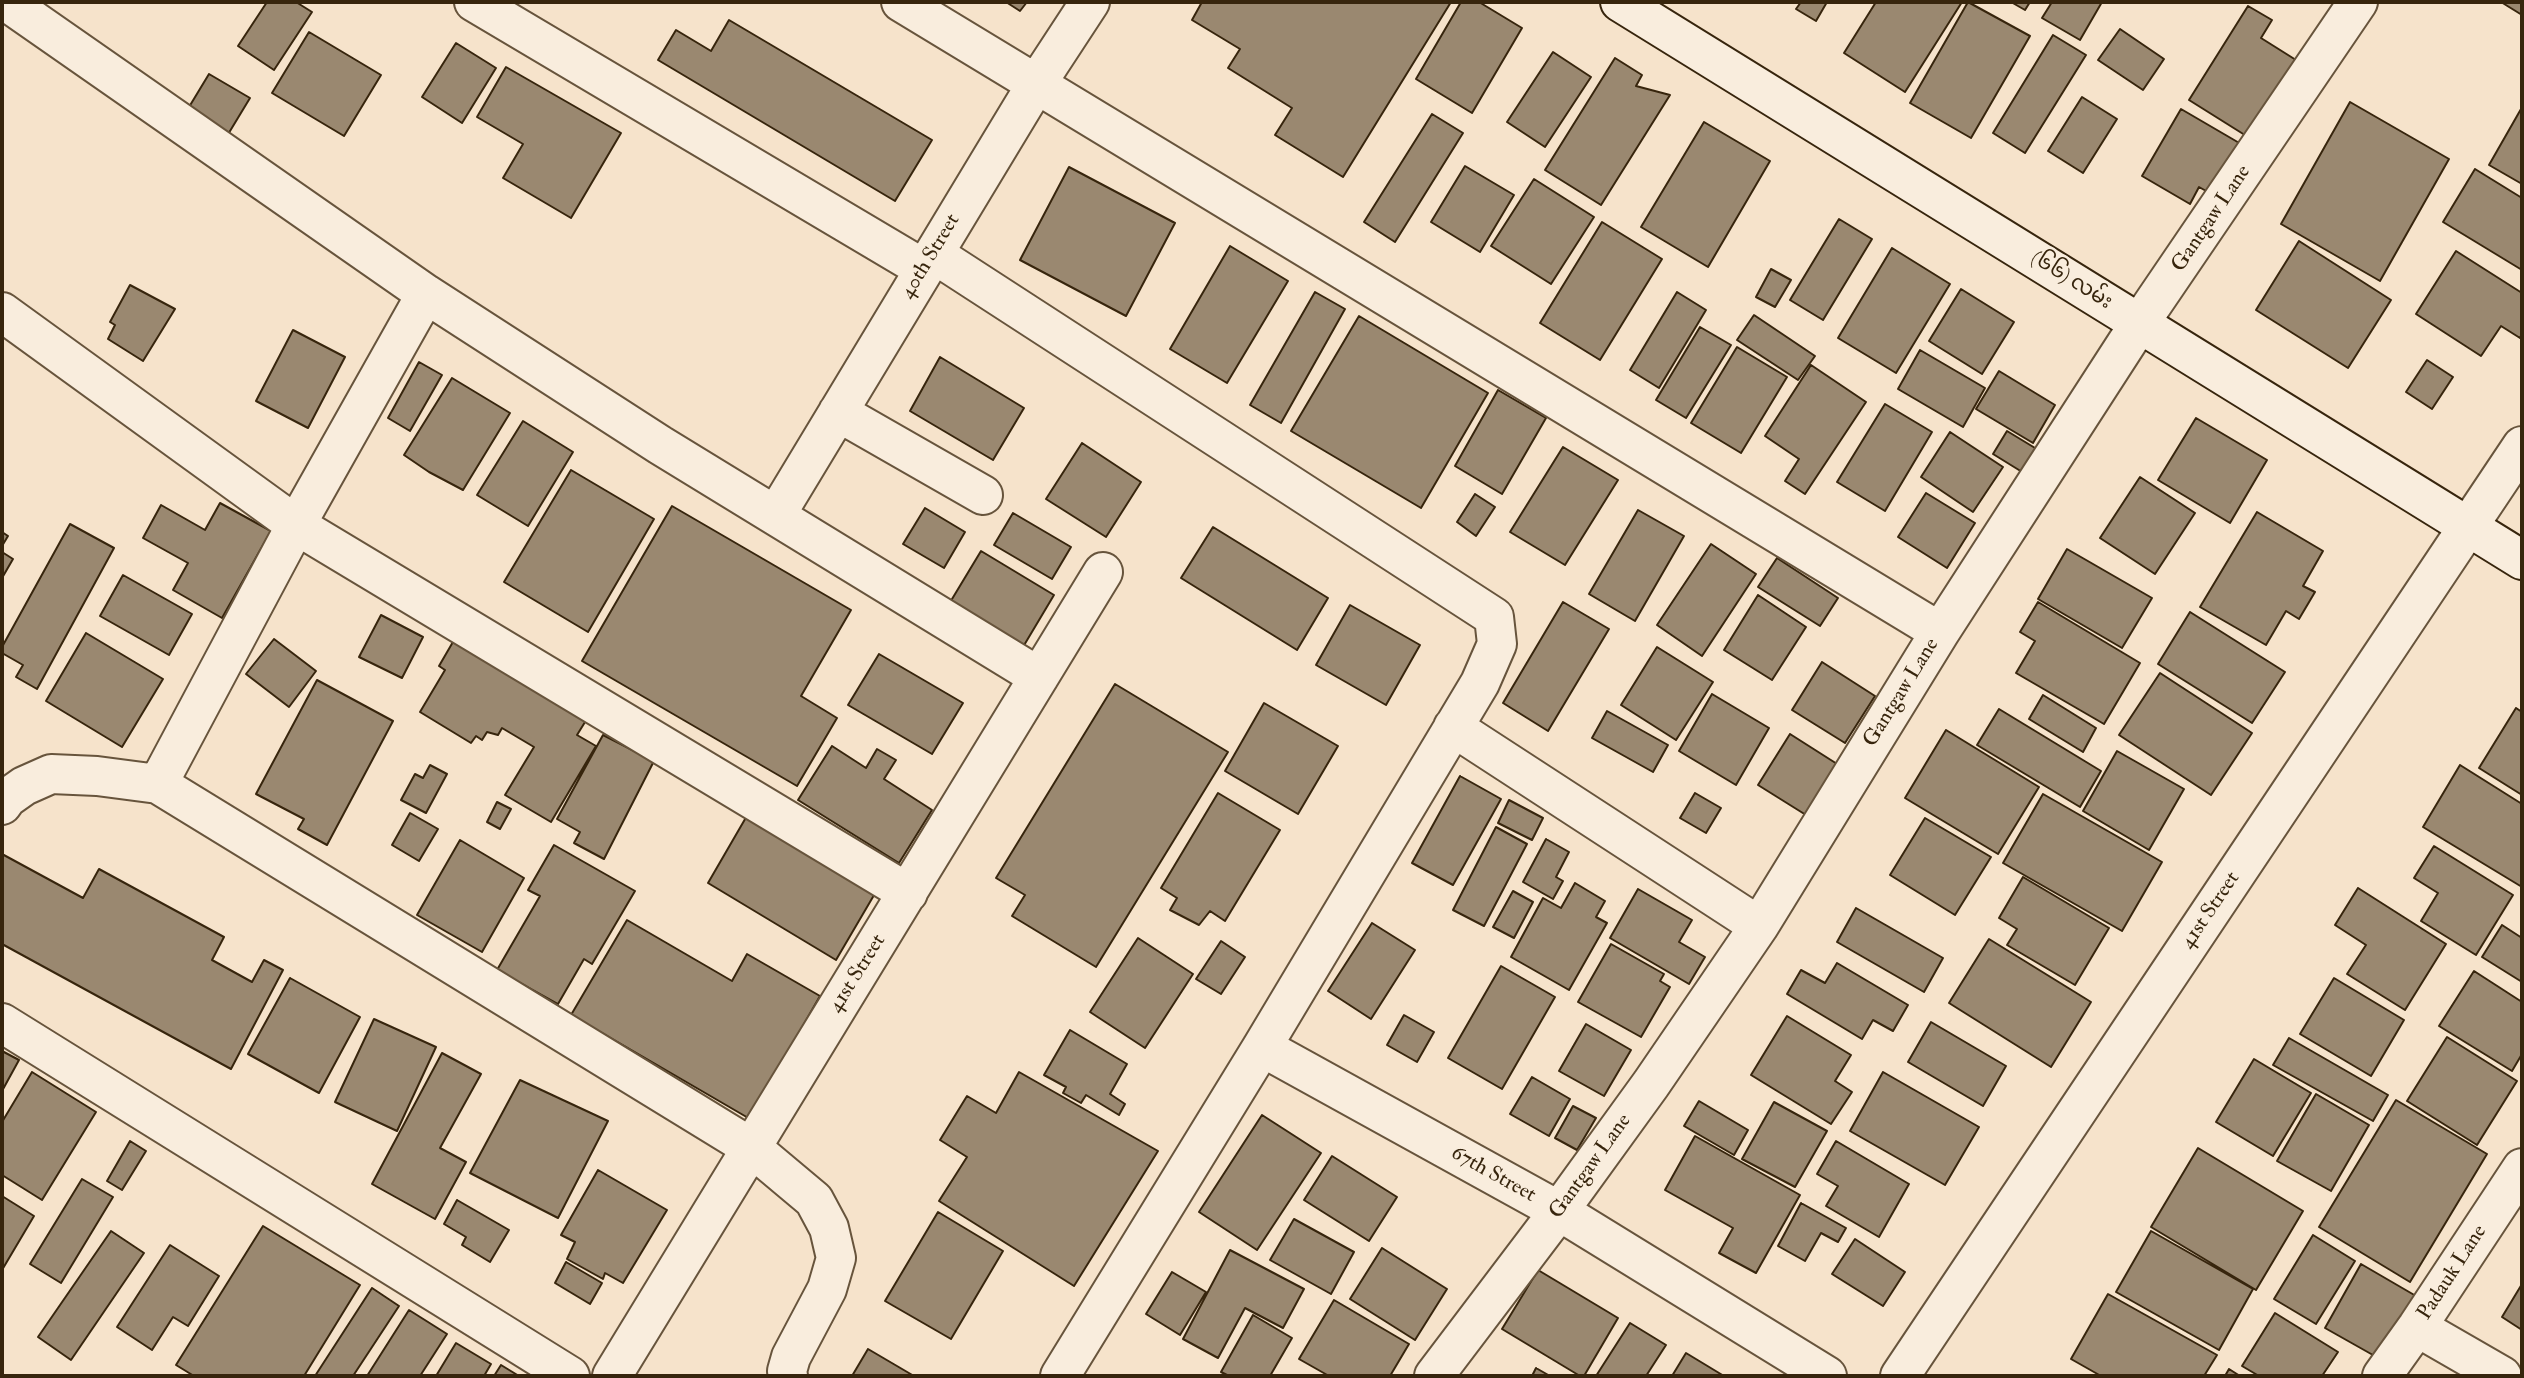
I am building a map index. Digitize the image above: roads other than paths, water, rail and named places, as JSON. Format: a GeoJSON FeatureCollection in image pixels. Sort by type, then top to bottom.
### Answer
{"type":"FeatureCollection","features":[{"type":"Feature","properties":{"kind":"street"},"geometry":{"type":"LineString","coordinates":[[6,2],[426,294],[660,445],[1039,677]]}},
{"type":"Feature","properties":{"kind":"street"},"geometry":{"type":"LineString","coordinates":[[474,2],[929,261],[1494,617],[1497,644],[1480,683],[1070,1373]]}},
{"type":"Feature","properties":{"kind":"street"},"geometry":{"type":"LineString","coordinates":[[901,2],[1940,632]]}},
{"type":"Feature","properties":{"kind":"street","name":"40th Street"},"geometry":{"type":"LineString","coordinates":[[776,515],[1037,83],[1090,2]]}},
{"type":"Feature","properties":{"kind":"street","name":"(၆၆) လမ်း"},"geometry":{"type":"LineString","coordinates":[[1620,2],[2522,560]]}},
{"type":"Feature","properties":{"kind":"street","name":"Gantgaw Lane"},"geometry":{"type":"LineString","coordinates":[[1434,1376],[1651,1084],[1759,926],[1940,632],[2345,6]]}},
{"type":"Feature","properties":{"kind":"street"},"geometry":{"type":"LineString","coordinates":[[158,784],[296,525],[426,294]]}},
{"type":"Feature","properties":{"kind":"street"},"geometry":{"type":"LineString","coordinates":[[2,312],[296,525],[908,893]]}},
{"type":"Feature","properties":{"kind":"street"},"geometry":{"type":"LineString","coordinates":[[838,412],[983,495]]}},
{"type":"Feature","properties":{"kind":"street","name":"41st Street"},"geometry":{"type":"LineString","coordinates":[[1899,1376],[2522,446]]}},
{"type":"Feature","properties":{"kind":"street","name":"41st Street"},"geometry":{"type":"LineString","coordinates":[[612,1376],[1103,572]]}},
{"type":"Feature","properties":{"kind":"street"},"geometry":{"type":"LineString","coordinates":[[1453,727],[1759,926]]}},
{"type":"Feature","properties":{"kind":"street"},"geometry":{"type":"LineString","coordinates":[[2,805],[6,798],[24,786],[51,774],[97,775],[158,784],[752,1148],[814,1200],[829,1228],[836,1258],[827,1289],[791,1357],[788,1376]]}},
{"type":"Feature","properties":{"kind":"street"},"geometry":{"type":"LineString","coordinates":[[2,1023],[570,1376]]}},
{"type":"Feature","properties":{"kind":"street","name":"67th Street"},"geometry":{"type":"LineString","coordinates":[[1262,1047],[1559,1211],[1827,1376]]}},
{"type":"Feature","properties":{"kind":"street","name":"Padauk Lane"},"geometry":{"type":"LineString","coordinates":[[2382,1376],[2522,1168]]}},
{"type":"Feature","properties":{"kind":"street"},"geometry":{"type":"LineString","coordinates":[[2417,1327],[2502,1376]]}}]}
